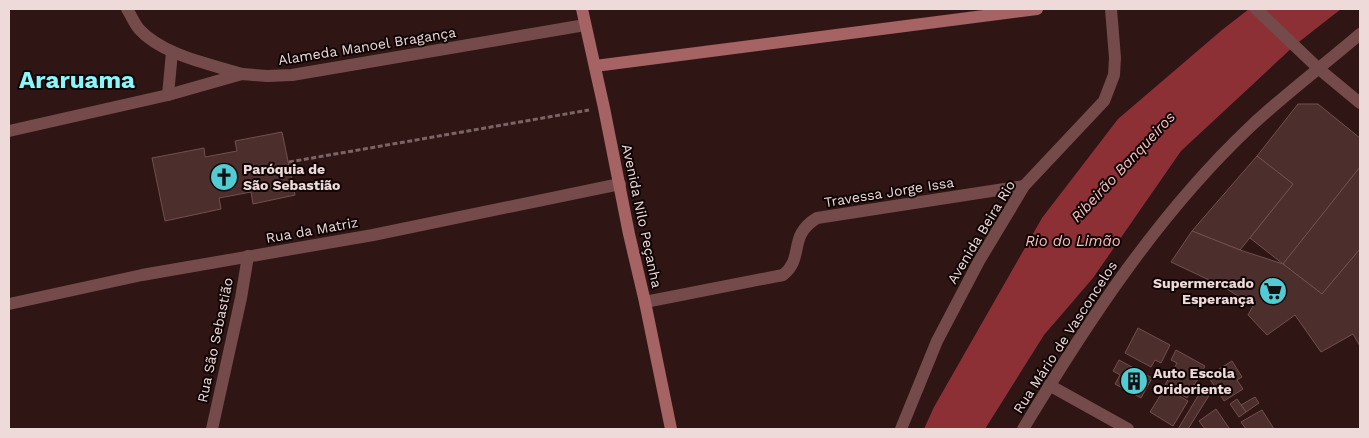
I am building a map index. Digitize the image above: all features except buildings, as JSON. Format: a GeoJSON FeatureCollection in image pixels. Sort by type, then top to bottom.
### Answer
{"type":"FeatureCollection","features":[{"type":"Feature","properties":{"kind":"main road","name":"Avenida Nilo Peçanha"},"geometry":{"type":"LineString","coordinates":[[582,9],[629,234],[646,302],[671,429]]}},
{"type":"Feature","properties":{"kind":"main road"},"geometry":{"type":"LineString","coordinates":[[595,66],[1037,9]]}},
{"type":"Feature","properties":{"kind":"street"},"geometry":{"type":"LineString","coordinates":[[127,9],[139,29],[172,52],[242,74]]}},
{"type":"Feature","properties":{"kind":"street","name":"Avenida Beira Rio"},"geometry":{"type":"LineString","coordinates":[[901,429],[937,341],[979,261],[1024,186],[1104,101],[1114,75],[1111,9]]}},
{"type":"Feature","properties":{"kind":"street"},"geometry":{"type":"LineString","coordinates":[[1256,9],[1360,103]]}},
{"type":"Feature","properties":{"kind":"street","name":"Alameda Manoel Bragança"},"geometry":{"type":"LineString","coordinates":[[9,131],[168,95],[242,74],[292,75],[585,25]]}},
{"type":"Feature","properties":{"kind":"street"},"geometry":{"type":"LineString","coordinates":[[1320,68],[1360,34]]}},
{"type":"Feature","properties":{"kind":"street"},"geometry":{"type":"LineString","coordinates":[[168,95],[172,52]]}},
{"type":"Feature","properties":{"kind":"street","name":"Rua Mário de Vasconcelos"},"geometry":{"type":"LineString","coordinates":[[1023,429],[1120,277],[1175,205],[1250,126],[1320,68]]}},
{"type":"Feature","properties":{"kind":"street","name":"Rua da Matriz"},"geometry":{"type":"LineString","coordinates":[[9,304],[142,275],[373,235],[620,184]]}},
{"type":"Feature","properties":{"kind":"street","name":"Travessa Jorge Issa"},"geometry":{"type":"LineString","coordinates":[[646,302],[783,275],[789,270],[793,262],[802,230],[817,218],[1024,186]]}},
{"type":"Feature","properties":{"kind":"street","name":"Rua São Sebastião"},"geometry":{"type":"LineString","coordinates":[[212,429],[241,298],[248,256]]}},
{"type":"Feature","properties":{"kind":"street"},"geometry":{"type":"LineString","coordinates":[[1050,385],[1128,429]]}},
{"type":"Feature","properties":{"kind":"path"},"geometry":{"type":"LineString","coordinates":[[289,162],[604,108]]}},
{"type":"Feature","properties":{"kind":"water","name":"Rio do Limão"},"geometry":{"type":"Polygon","coordinates":[[[1249,9],[1341,9],[1295,45],[1181,151],[1093,278],[1044,335],[985,429],[924,429],[934,407],[1042,218],[1118,119],[1249,9]]]}},
{"type":"Feature","properties":{"kind":"place","name":"Paróquia de São Sebastião"},"geometry":{"type":"Point","coordinates":[224,177]}},
{"type":"Feature","properties":{"kind":"place","name":"Supermercado Esperança"},"geometry":{"type":"Point","coordinates":[1273,291]}},
{"type":"Feature","properties":{"kind":"place","name":"Auto Escola Oridoriente"},"geometry":{"type":"Point","coordinates":[1134,381]}},
{"type":"Feature","properties":{"kind":"district","name":"Araruama"},"geometry":{"type":"Point","coordinates":[77,80]}},
{"type":"Feature","properties":{"kind":"water label","name":"Ribeirão Banqueiros"},"geometry":{"type":"Point","coordinates":[1123,167]}}]}
